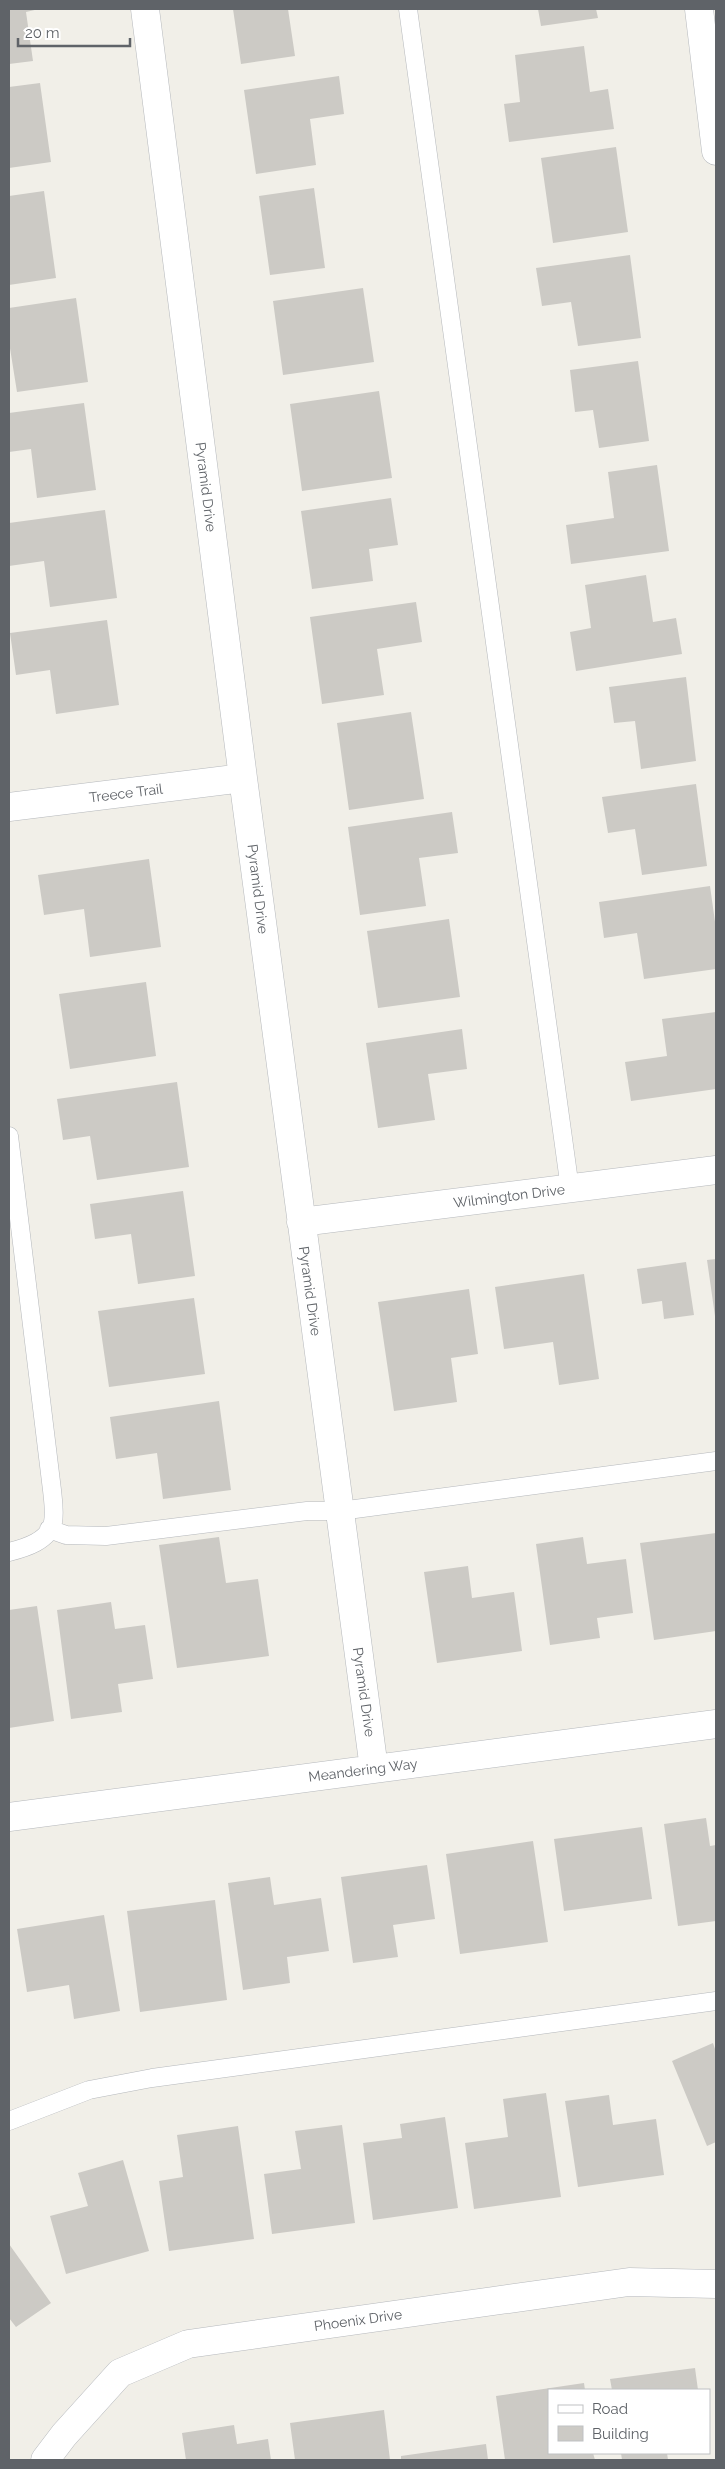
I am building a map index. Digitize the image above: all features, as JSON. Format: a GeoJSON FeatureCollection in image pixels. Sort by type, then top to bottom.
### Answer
{"type":"FeatureCollection","features":[{"type":"Feature","properties":{"kind":"street","name":"Pyramid Drive"},"geometry":{"type":"LineString","coordinates":[[145,9],[243,778],[374,1769]]}},
{"type":"Feature","properties":{"kind":"street"},"geometry":{"type":"LineString","coordinates":[[698,9],[716,151]]}},
{"type":"Feature","properties":{"kind":"street","name":"Treece Trail"},"geometry":{"type":"LineString","coordinates":[[9,807],[243,778]]}},
{"type":"Feature","properties":{"kind":"street","name":"Wilmington Drive"},"geometry":{"type":"LineString","coordinates":[[301,1222],[716,1170]]}},
{"type":"Feature","properties":{"kind":"street","name":"Meandering Way"},"geometry":{"type":"LineString","coordinates":[[9,1817],[716,1724]]}},
{"type":"Feature","properties":{"kind":"street","name":"Phoenix Drive"},"geometry":{"type":"LineString","coordinates":[[46,2460],[64,2436],[120,2373],[188,2344],[630,2282],[716,2284]]}},
{"type":"Feature","properties":{"kind":"lane"},"geometry":{"type":"LineString","coordinates":[[408,9],[570,1189]]}},
{"type":"Feature","properties":{"kind":"lane"},"geometry":{"type":"LineString","coordinates":[[9,1136],[52,1490],[53,1523],[43,1537],[28,1547],[9,1552]]}},
{"type":"Feature","properties":{"kind":"lane"},"geometry":{"type":"LineString","coordinates":[[48,1529],[66,1535],[106,1536],[307,1511],[340,1511],[716,1461]]}},
{"type":"Feature","properties":{"kind":"lane"},"geometry":{"type":"LineString","coordinates":[[9,2120],[89,2090],[152,2078],[716,2001]]}},
{"type":"Feature","properties":{"kind":"building"},"geometry":{"type":"Polygon","coordinates":[[[9,9],[39,9],[26,12],[33,61],[9,64],[9,9]]]}},
{"type":"Feature","properties":{"kind":"building"},"geometry":{"type":"Polygon","coordinates":[[[233,9],[288,9],[295,56],[241,64],[233,9]]]}},
{"type":"Feature","properties":{"kind":"building"},"geometry":{"type":"Polygon","coordinates":[[[538,9],[596,9],[598,18],[541,26],[538,9]]]}},
{"type":"Feature","properties":{"kind":"building"},"geometry":{"type":"Polygon","coordinates":[[[584,46],[590,92],[608,89],[614,129],[509,142],[504,104],[520,102],[515,55],[584,46]]]}},
{"type":"Feature","properties":{"kind":"building"},"geometry":{"type":"Polygon","coordinates":[[[339,76],[344,114],[310,119],[316,165],[256,174],[244,90],[339,76]]]}},
{"type":"Feature","properties":{"kind":"building"},"geometry":{"type":"Polygon","coordinates":[[[40,83],[51,162],[9,168],[9,87],[40,83]]]}},
{"type":"Feature","properties":{"kind":"building"},"geometry":{"type":"Polygon","coordinates":[[[616,147],[628,232],[553,243],[541,158],[616,147]]]}},
{"type":"Feature","properties":{"kind":"building"},"geometry":{"type":"Polygon","coordinates":[[[314,188],[325,268],[270,275],[259,196],[314,188]]]}},
{"type":"Feature","properties":{"kind":"building"},"geometry":{"type":"Polygon","coordinates":[[[44,191],[56,278],[9,285],[9,196],[44,191]]]}},
{"type":"Feature","properties":{"kind":"building"},"geometry":{"type":"Polygon","coordinates":[[[630,255],[641,338],[578,346],[571,302],[542,306],[536,268],[630,255]]]}},
{"type":"Feature","properties":{"kind":"building"},"geometry":{"type":"Polygon","coordinates":[[[363,288],[374,362],[283,375],[273,301],[363,288]]]}},
{"type":"Feature","properties":{"kind":"building"},"geometry":{"type":"Polygon","coordinates":[[[76,298],[88,382],[17,392],[9,342],[9,308],[76,298]]]}},
{"type":"Feature","properties":{"kind":"building"},"geometry":{"type":"Polygon","coordinates":[[[638,361],[649,441],[599,448],[593,410],[575,412],[570,370],[638,361]]]}},
{"type":"Feature","properties":{"kind":"building"},"geometry":{"type":"Polygon","coordinates":[[[379,391],[392,478],[302,491],[290,404],[379,391]]]}},
{"type":"Feature","properties":{"kind":"building"},"geometry":{"type":"Polygon","coordinates":[[[84,403],[96,490],[37,498],[31,449],[9,452],[9,413],[84,403]]]}},
{"type":"Feature","properties":{"kind":"building"},"geometry":{"type":"Polygon","coordinates":[[[657,465],[669,551],[571,564],[566,525],[614,518],[608,472],[657,465]]]}},
{"type":"Feature","properties":{"kind":"building"},"geometry":{"type":"Polygon","coordinates":[[[391,498],[398,545],[369,549],[373,581],[312,589],[301,511],[391,498]]]}},
{"type":"Feature","properties":{"kind":"building"},"geometry":{"type":"Polygon","coordinates":[[[105,510],[117,598],[50,607],[44,561],[9,566],[9,523],[105,510]]]}},
{"type":"Feature","properties":{"kind":"building"},"geometry":{"type":"Polygon","coordinates":[[[646,575],[653,622],[676,618],[682,654],[576,671],[570,632],[591,628],[585,585],[646,575]]]}},
{"type":"Feature","properties":{"kind":"building"},"geometry":{"type":"Polygon","coordinates":[[[416,602],[422,642],[377,649],[384,695],[322,704],[310,617],[416,602]]]}},
{"type":"Feature","properties":{"kind":"building"},"geometry":{"type":"Polygon","coordinates":[[[107,620],[119,705],[56,714],[50,670],[16,675],[10,633],[107,620]]]}},
{"type":"Feature","properties":{"kind":"building"},"geometry":{"type":"Polygon","coordinates":[[[686,677],[696,761],[641,769],[635,721],[614,723],[609,687],[686,677]]]}},
{"type":"Feature","properties":{"kind":"building"},"geometry":{"type":"Polygon","coordinates":[[[411,712],[424,799],[349,810],[337,723],[411,712]]]}},
{"type":"Feature","properties":{"kind":"building"},"geometry":{"type":"Polygon","coordinates":[[[696,784],[707,866],[642,875],[635,829],[608,833],[602,797],[696,784]]]}},
{"type":"Feature","properties":{"kind":"building"},"geometry":{"type":"Polygon","coordinates":[[[452,812],[458,853],[419,858],[426,906],[360,915],[348,827],[452,812]]]}},
{"type":"Feature","properties":{"kind":"building"},"geometry":{"type":"Polygon","coordinates":[[[149,859],[161,947],[90,957],[84,909],[44,915],[38,875],[149,859]]]}},
{"type":"Feature","properties":{"kind":"building"},"geometry":{"type":"Polygon","coordinates":[[[710,886],[716,929],[716,969],[644,979],[637,933],[604,938],[599,902],[710,886]]]}},
{"type":"Feature","properties":{"kind":"building"},"geometry":{"type":"Polygon","coordinates":[[[449,919],[460,997],[378,1008],[367,931],[449,919]]]}},
{"type":"Feature","properties":{"kind":"building"},"geometry":{"type":"Polygon","coordinates":[[[146,982],[156,1056],[70,1069],[59,994],[146,982]]]}},
{"type":"Feature","properties":{"kind":"building"},"geometry":{"type":"Polygon","coordinates":[[[716,1012],[716,1089],[631,1101],[625,1062],[667,1056],[662,1019],[716,1012]]]}},
{"type":"Feature","properties":{"kind":"building"},"geometry":{"type":"Polygon","coordinates":[[[462,1029],[467,1069],[428,1074],[435,1120],[378,1128],[366,1043],[462,1029]]]}},
{"type":"Feature","properties":{"kind":"building"},"geometry":{"type":"Polygon","coordinates":[[[177,1082],[189,1167],[97,1180],[90,1136],[63,1140],[57,1099],[177,1082]]]}},
{"type":"Feature","properties":{"kind":"building"},"geometry":{"type":"Polygon","coordinates":[[[183,1191],[195,1276],[138,1284],[131,1234],[95,1239],[90,1204],[183,1191]]]}},
{"type":"Feature","properties":{"kind":"building"},"geometry":{"type":"Polygon","coordinates":[[[716,1259],[716,1316],[715,1316],[707,1260],[716,1259]]]}},
{"type":"Feature","properties":{"kind":"building"},"geometry":{"type":"Polygon","coordinates":[[[686,1262],[694,1315],[664,1319],[662,1301],[642,1304],[637,1269],[686,1262]]]}},
{"type":"Feature","properties":{"kind":"building"},"geometry":{"type":"Polygon","coordinates":[[[584,1274],[599,1379],[559,1385],[553,1342],[504,1349],[495,1287],[584,1274]]]}},
{"type":"Feature","properties":{"kind":"building"},"geometry":{"type":"Polygon","coordinates":[[[469,1289],[478,1354],[451,1358],[457,1402],[394,1411],[378,1302],[469,1289]]]}},
{"type":"Feature","properties":{"kind":"building"},"geometry":{"type":"Polygon","coordinates":[[[194,1298],[205,1374],[109,1387],[98,1311],[194,1298]]]}},
{"type":"Feature","properties":{"kind":"building"},"geometry":{"type":"Polygon","coordinates":[[[219,1401],[231,1490],[163,1499],[157,1453],[116,1459],[110,1417],[219,1401]]]}},
{"type":"Feature","properties":{"kind":"building"},"geometry":{"type":"Polygon","coordinates":[[[716,1533],[716,1631],[654,1640],[640,1543],[716,1533]]]}},
{"type":"Feature","properties":{"kind":"building"},"geometry":{"type":"Polygon","coordinates":[[[219,1537],[226,1583],[258,1579],[269,1656],[177,1668],[159,1545],[219,1537]]]}},
{"type":"Feature","properties":{"kind":"building"},"geometry":{"type":"Polygon","coordinates":[[[583,1537],[587,1564],[626,1559],[633,1613],[597,1618],[600,1638],[550,1645],[536,1544],[583,1537]]]}},
{"type":"Feature","properties":{"kind":"building"},"geometry":{"type":"Polygon","coordinates":[[[468,1566],[472,1598],[514,1592],[522,1651],[437,1663],[424,1572],[468,1566]]]}},
{"type":"Feature","properties":{"kind":"building"},"geometry":{"type":"Polygon","coordinates":[[[111,1602],[115,1629],[145,1625],[153,1679],[118,1684],[122,1712],[71,1719],[57,1610],[111,1602]]]}},
{"type":"Feature","properties":{"kind":"building"},"geometry":{"type":"Polygon","coordinates":[[[37,1606],[54,1721],[9,1728],[9,1610],[37,1606]]]}},
{"type":"Feature","properties":{"kind":"building"},"geometry":{"type":"Polygon","coordinates":[[[706,1818],[710,1846],[716,1845],[716,1921],[678,1926],[664,1824],[706,1818]]]}},
{"type":"Feature","properties":{"kind":"building"},"geometry":{"type":"Polygon","coordinates":[[[642,1827],[652,1899],[564,1911],[554,1839],[642,1827]]]}},
{"type":"Feature","properties":{"kind":"building"},"geometry":{"type":"Polygon","coordinates":[[[533,1841],[548,1942],[460,1954],[446,1854],[533,1841]]]}},
{"type":"Feature","properties":{"kind":"building"},"geometry":{"type":"Polygon","coordinates":[[[427,1865],[435,1919],[393,1925],[398,1957],[353,1963],[341,1877],[427,1865]]]}},
{"type":"Feature","properties":{"kind":"building"},"geometry":{"type":"Polygon","coordinates":[[[270,1877],[274,1905],[321,1898],[329,1951],[287,1957],[290,1983],[243,1990],[228,1883],[270,1877]]]}},
{"type":"Feature","properties":{"kind":"building"},"geometry":{"type":"Polygon","coordinates":[[[215,1900],[227,2000],[140,2012],[127,1911],[215,1900]]]}},
{"type":"Feature","properties":{"kind":"building"},"geometry":{"type":"Polygon","coordinates":[[[104,1915],[120,2011],[74,2019],[69,1985],[27,1992],[17,1929],[104,1915]]]}},
{"type":"Feature","properties":{"kind":"building"},"geometry":{"type":"Polygon","coordinates":[[[713,2043],[716,2052],[716,2142],[707,2146],[672,2061],[713,2043]]]}},
{"type":"Feature","properties":{"kind":"building"},"geometry":{"type":"Polygon","coordinates":[[[546,2093],[561,2197],[474,2209],[465,2143],[508,2137],[503,2099],[546,2093]]]}},
{"type":"Feature","properties":{"kind":"building"},"geometry":{"type":"Polygon","coordinates":[[[609,2095],[613,2125],[656,2119],[664,2175],[578,2187],[565,2101],[609,2095]]]}},
{"type":"Feature","properties":{"kind":"building"},"geometry":{"type":"Polygon","coordinates":[[[445,2117],[458,2208],[373,2220],[363,2143],[402,2138],[400,2124],[445,2117]]]}},
{"type":"Feature","properties":{"kind":"building"},"geometry":{"type":"Polygon","coordinates":[[[342,2125],[355,2223],[272,2234],[264,2174],[301,2169],[295,2131],[342,2125]]]}},
{"type":"Feature","properties":{"kind":"building"},"geometry":{"type":"Polygon","coordinates":[[[238,2126],[254,2239],[169,2251],[159,2181],[183,2177],[177,2135],[238,2126]]]}},
{"type":"Feature","properties":{"kind":"building"},"geometry":{"type":"Polygon","coordinates":[[[123,2160],[149,2251],[66,2274],[50,2216],[88,2206],[78,2173],[123,2160]]]}},
{"type":"Feature","properties":{"kind":"building"},"geometry":{"type":"Polygon","coordinates":[[[9,2244],[51,2303],[16,2327],[9,2318],[9,2244]]]}},
{"type":"Feature","properties":{"kind":"building"},"geometry":{"type":"Polygon","coordinates":[[[695,2368],[698,2389],[612,2389],[610,2379],[695,2368]]]}},
{"type":"Feature","properties":{"kind":"building"},"geometry":{"type":"Polygon","coordinates":[[[584,2383],[585,2389],[548,2389],[548,2454],[593,2454],[595,2460],[505,2460],[496,2396],[584,2383]]]}},
{"type":"Feature","properties":{"kind":"building"},"geometry":{"type":"Polygon","coordinates":[[[384,2410],[390,2460],[295,2460],[290,2423],[384,2410]]]}},
{"type":"Feature","properties":{"kind":"building"},"geometry":{"type":"Polygon","coordinates":[[[234,2425],[237,2444],[268,2439],[271,2460],[186,2460],[182,2433],[234,2425]]]}},
{"type":"Feature","properties":{"kind":"building"},"geometry":{"type":"Polygon","coordinates":[[[486,2444],[488,2460],[401,2460],[401,2456],[486,2444]]]}},
{"type":"Feature","properties":{"kind":"building"},"geometry":{"type":"Polygon","coordinates":[[[621,2454],[667,2454],[668,2460],[622,2460],[621,2454]]]}}]}
